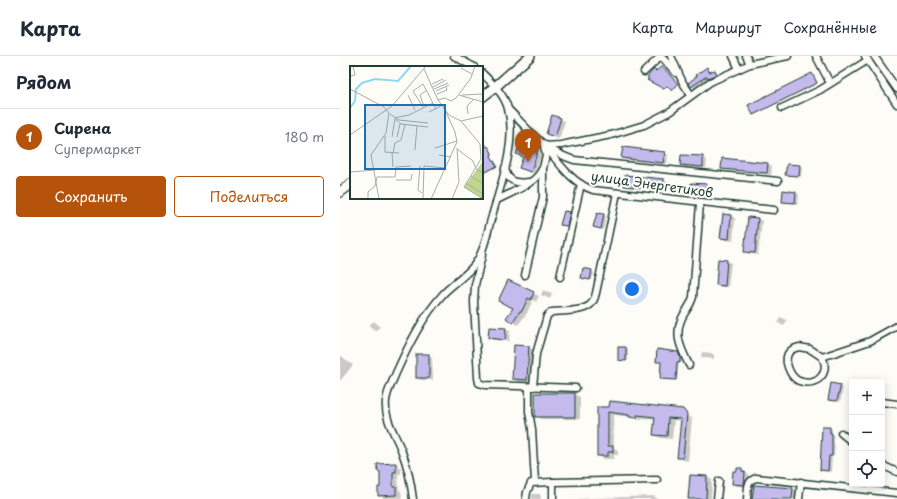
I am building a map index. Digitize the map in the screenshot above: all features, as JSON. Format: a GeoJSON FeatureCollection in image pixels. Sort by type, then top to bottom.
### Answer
{"type":"FeatureCollection","features":[{"type":"Feature","properties":{"kind":"highway"},"geometry":{"type":"LineString","coordinates":[[483,95],[495,87],[530,56]]}},
{"type":"Feature","properties":{"kind":"highway"},"geometry":{"type":"LineString","coordinates":[[340,192],[350,185]]}},
{"type":"Feature","properties":{"kind":"street"},"geometry":{"type":"LineString","coordinates":[[454,56],[472,66]]}},
{"type":"Feature","properties":{"kind":"street"},"geometry":{"type":"LineString","coordinates":[[644,72],[661,56],[680,76]]}},
{"type":"Feature","properties":{"kind":"street"},"geometry":{"type":"LineString","coordinates":[[671,56],[691,95]]}},
{"type":"Feature","properties":{"kind":"street"},"geometry":{"type":"LineString","coordinates":[[733,56],[739,68]]}},
{"type":"Feature","properties":{"kind":"street"},"geometry":{"type":"LineString","coordinates":[[746,56],[750,64]]}},
{"type":"Feature","properties":{"kind":"street"},"geometry":{"type":"LineString","coordinates":[[544,146],[561,145],[611,135],[636,128],[663,116],[707,83],[750,64],[788,56]]}},
{"type":"Feature","properties":{"kind":"street"},"geometry":{"type":"LineString","coordinates":[[816,56],[830,83]]}},
{"type":"Feature","properties":{"kind":"street"},"geometry":{"type":"LineString","coordinates":[[874,56],[897,89]]}},
{"type":"Feature","properties":{"kind":"street"},"geometry":{"type":"LineString","coordinates":[[782,108],[820,90],[853,70],[867,58],[897,104]]}},
{"type":"Feature","properties":{"kind":"street"},"geometry":{"type":"LineString","coordinates":[[483,74],[495,87],[509,110],[510,137],[505,165],[475,285],[474,302],[478,381],[485,385],[576,388]]}},
{"type":"Feature","properties":{"kind":"street","name":"улица Энергетиков"},"geometry":{"type":"LineString","coordinates":[[509,110],[567,172],[581,184],[593,190],[774,210]]}},
{"type":"Feature","properties":{"kind":"street"},"geometry":{"type":"LineString","coordinates":[[526,275],[543,197],[543,168],[546,155],[544,146]]}},
{"type":"Feature","properties":{"kind":"street"},"geometry":{"type":"LineString","coordinates":[[544,146],[556,153],[574,160],[778,181]]}},
{"type":"Feature","properties":{"kind":"street"},"geometry":{"type":"LineString","coordinates":[[505,165],[507,174],[512,181],[523,183],[531,181]]}},
{"type":"Feature","properties":{"kind":"street"},"geometry":{"type":"LineString","coordinates":[[496,200],[531,181],[538,176],[543,168]]}},
{"type":"Feature","properties":{"kind":"street"},"geometry":{"type":"LineString","coordinates":[[560,277],[581,184]]}},
{"type":"Feature","properties":{"kind":"street"},"geometry":{"type":"LineString","coordinates":[[535,482],[532,428],[529,412],[536,354],[547,316],[549,314],[552,312],[585,307],[594,300],[617,193]]}},
{"type":"Feature","properties":{"kind":"street"},"geometry":{"type":"LineString","coordinates":[[689,365],[680,347],[678,336],[681,320],[692,303],[693,297],[700,203]]}},
{"type":"Feature","properties":{"kind":"street"},"geometry":{"type":"LineString","coordinates":[[413,499],[404,458],[389,423],[386,412],[388,393],[407,348],[423,320],[445,292],[474,265],[484,247]]}},
{"type":"Feature","properties":{"kind":"street"},"geometry":{"type":"LineString","coordinates":[[822,357],[870,341],[897,326]]}},
{"type":"Feature","properties":{"kind":"street"},"geometry":{"type":"LineString","coordinates":[[799,347],[810,349],[822,357],[825,364],[825,372],[820,378],[810,381],[799,381],[789,370],[786,360],[789,352],[799,347]]}},
{"type":"Feature","properties":{"kind":"street"},"geometry":{"type":"LineString","coordinates":[[885,402],[897,404]]}},
{"type":"Feature","properties":{"kind":"street"},"geometry":{"type":"LineString","coordinates":[[841,433],[849,440]]}},
{"type":"Feature","properties":{"kind":"street"},"geometry":{"type":"LineString","coordinates":[[885,466],[897,472]]}},
{"type":"Feature","properties":{"kind":"street"},"geometry":{"type":"LineString","coordinates":[[747,499],[749,482],[753,478],[897,493],[894,499]]}},
{"type":"Feature","properties":{"kind":"street"},"geometry":{"type":"LineString","coordinates":[[526,499],[529,486],[531,483],[535,482],[657,480]]}},
{"type":"Feature","properties":{"kind":"street"},"geometry":{"type":"LineString","coordinates":[[717,499],[718,481]]}},
{"type":"Feature","properties":{"kind":"street"},"geometry":{"type":"LineString","coordinates":[[552,499],[553,482]]}},
{"type":"Feature","properties":{"kind":"street"},"geometry":{"type":"LineString","coordinates":[[799,499],[801,482]]}},
{"type":"Feature","properties":{"kind":"building"},"geometry":{"type":"Polygon","coordinates":[[[662,66],[678,84],[672,91],[667,86],[664,89],[647,80],[649,79],[647,77],[654,69],[656,71],[662,66]]]}},
{"type":"Feature","properties":{"kind":"building"},"geometry":{"type":"Polygon","coordinates":[[[707,67],[709,72],[715,70],[717,74],[708,78],[707,76],[691,87],[688,83],[707,67]]]}},
{"type":"Feature","properties":{"kind":"building"},"geometry":{"type":"Polygon","coordinates":[[[812,73],[817,83],[753,115],[748,105],[812,73]]]}},
{"type":"Feature","properties":{"kind":"building"},"geometry":{"type":"Polygon","coordinates":[[[552,115],[561,118],[555,137],[546,134],[552,115]]]}},
{"type":"Feature","properties":{"kind":"building"},"geometry":{"type":"Polygon","coordinates":[[[483,140],[487,147],[489,147],[492,153],[491,156],[497,166],[483,173],[483,140]]]}},
{"type":"Feature","properties":{"kind":"building"},"geometry":{"type":"Polygon","coordinates":[[[520,144],[538,150],[531,172],[519,168],[523,157],[516,154],[520,144]]]}},
{"type":"Feature","properties":{"kind":"building"},"geometry":{"type":"Polygon","coordinates":[[[623,147],[665,152],[663,163],[621,158],[623,147]]]}},
{"type":"Feature","properties":{"kind":"building"},"geometry":{"type":"Polygon","coordinates":[[[681,155],[703,156],[703,167],[680,165],[681,155]]]}},
{"type":"Feature","properties":{"kind":"building"},"geometry":{"type":"Polygon","coordinates":[[[722,158],[768,163],[767,173],[721,169],[722,158]]]}},
{"type":"Feature","properties":{"kind":"building"},"geometry":{"type":"Polygon","coordinates":[[[787,164],[800,165],[799,176],[785,175],[787,164]]]}},
{"type":"Feature","properties":{"kind":"building"},"geometry":{"type":"Polygon","coordinates":[[[625,175],[664,179],[663,190],[624,186],[625,175]]]}},
{"type":"Feature","properties":{"kind":"building"},"geometry":{"type":"Polygon","coordinates":[[[691,183],[707,184],[706,195],[690,194],[691,183]]]}},
{"type":"Feature","properties":{"kind":"building"},"geometry":{"type":"Polygon","coordinates":[[[783,190],[796,192],[795,203],[782,202],[783,190]]]}},
{"type":"Feature","properties":{"kind":"building"},"geometry":{"type":"Polygon","coordinates":[[[564,211],[570,212],[567,226],[560,225],[564,211]]]}},
{"type":"Feature","properties":{"kind":"building"},"geometry":{"type":"Polygon","coordinates":[[[597,213],[604,214],[601,229],[593,227],[597,213]]]}},
{"type":"Feature","properties":{"kind":"building"},"geometry":{"type":"Polygon","coordinates":[[[723,214],[731,215],[729,239],[720,238],[723,214]]]}},
{"type":"Feature","properties":{"kind":"building"},"geometry":{"type":"Polygon","coordinates":[[[748,217],[758,218],[755,253],[744,252],[748,217]]]}},
{"type":"Feature","properties":{"kind":"building"},"geometry":{"type":"Polygon","coordinates":[[[718,259],[727,260],[725,286],[716,285],[718,259]]]}},
{"type":"Feature","properties":{"kind":"building"},"geometry":{"type":"Polygon","coordinates":[[[583,268],[592,270],[590,280],[581,278],[583,268]]]}},
{"type":"Feature","properties":{"kind":"building"},"geometry":{"type":"Polygon","coordinates":[[[508,280],[534,292],[531,300],[528,298],[522,311],[520,311],[512,323],[506,318],[513,308],[498,301],[508,280]]]}},
{"type":"Feature","properties":{"kind":"building"},"geometry":{"type":"Polygon","coordinates":[[[489,327],[506,328],[505,340],[488,338],[489,327]]]}},
{"type":"Feature","properties":{"kind":"building"},"geometry":{"type":"Polygon","coordinates":[[[514,345],[529,346],[527,380],[512,379],[514,345]]]}},
{"type":"Feature","properties":{"kind":"building"},"geometry":{"type":"Polygon","coordinates":[[[618,347],[626,347],[626,361],[618,360],[618,347]]]}},
{"type":"Feature","properties":{"kind":"building"},"geometry":{"type":"Polygon","coordinates":[[[657,349],[678,352],[680,363],[677,362],[676,380],[660,379],[661,362],[656,362],[657,349]]]}},
{"type":"Feature","properties":{"kind":"building"},"geometry":{"type":"Polygon","coordinates":[[[416,354],[429,354],[429,378],[416,378],[416,354]]]}},
{"type":"Feature","properties":{"kind":"building"},"geometry":{"type":"Polygon","coordinates":[[[831,383],[841,385],[837,401],[828,400],[831,383]]]}},
{"type":"Feature","properties":{"kind":"building"},"geometry":{"type":"Polygon","coordinates":[[[535,393],[575,393],[575,417],[535,417],[535,393]]]}},
{"type":"Feature","properties":{"kind":"building"},"geometry":{"type":"Polygon","coordinates":[[[610,401],[683,409],[687,414],[683,458],[677,458],[681,419],[668,418],[667,436],[653,435],[655,417],[637,415],[637,418],[629,417],[629,415],[608,412],[608,446],[613,446],[613,452],[608,452],[608,456],[597,456],[597,407],[609,407],[610,401]]]}},
{"type":"Feature","properties":{"kind":"building"},"geometry":{"type":"Polygon","coordinates":[[[822,427],[830,427],[830,433],[832,433],[832,456],[829,456],[828,471],[820,470],[822,427]]]}},
{"type":"Feature","properties":{"kind":"building"},"geometry":{"type":"Polygon","coordinates":[[[396,463],[396,472],[393,472],[393,487],[396,487],[396,495],[378,496],[378,487],[380,487],[380,472],[378,472],[377,464],[396,463]]]}},
{"type":"Feature","properties":{"kind":"building"},"geometry":{"type":"Polygon","coordinates":[[[737,468],[742,468],[742,471],[745,472],[744,485],[732,484],[733,471],[737,471],[737,468]]]}},
{"type":"Feature","properties":{"kind":"building"},"geometry":{"type":"Polygon","coordinates":[[[690,475],[707,476],[706,499],[688,499],[690,475]]]}},
{"type":"Feature","properties":{"kind":"building"},"geometry":{"type":"Polygon","coordinates":[[[754,485],[793,488],[792,499],[752,499],[754,485]]]}},
{"type":"Feature","properties":{"kind":"place","name":"Сирена"},"geometry":{"type":"Point","coordinates":[528,162]}}]}
